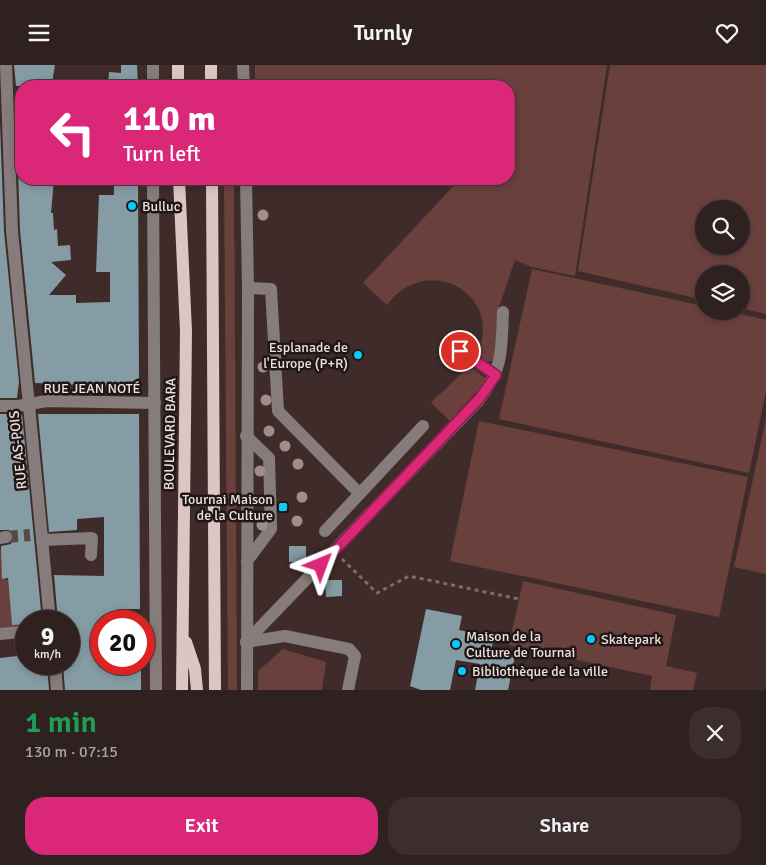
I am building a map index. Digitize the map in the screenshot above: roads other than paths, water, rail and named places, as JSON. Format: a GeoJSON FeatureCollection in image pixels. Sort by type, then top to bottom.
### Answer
{"type":"FeatureCollection","features":[{"type":"Feature","properties":{"kind":"main road"},"geometry":{"type":"LineString","coordinates":[[178,65],[178,80]]}},
{"type":"Feature","properties":{"kind":"main road"},"geometry":{"type":"LineString","coordinates":[[211,65],[211,80]]}},
{"type":"Feature","properties":{"kind":"main road","name":"BOULEVARD BARA"},"geometry":{"type":"LineString","coordinates":[[178,185],[186,331],[182,690]]}},
{"type":"Feature","properties":{"kind":"main road"},"geometry":{"type":"LineString","coordinates":[[212,185],[215,690]]}},
{"type":"Feature","properties":{"kind":"main road"},"geometry":{"type":"LineString","coordinates":[[182,632],[195,669],[197,690]]}},
{"type":"Feature","properties":{"kind":"street","name":"RUE AS-POIS"},"geometry":{"type":"LineString","coordinates":[[6,65],[12,231],[38,537],[48,610]]}},
{"type":"Feature","properties":{"kind":"street"},"geometry":{"type":"LineString","coordinates":[[153,65],[153,80]]}},
{"type":"Feature","properties":{"kind":"street"},"geometry":{"type":"LineString","coordinates":[[243,65],[244,80]]}},
{"type":"Feature","properties":{"kind":"street","name":"BOULEVARD BARA"},"geometry":{"type":"LineString","coordinates":[[154,185],[156,690]]}},
{"type":"Feature","properties":{"kind":"street"},"geometry":{"type":"LineString","coordinates":[[246,185],[248,288],[246,690]]}},
{"type":"Feature","properties":{"kind":"street"},"geometry":{"type":"LineString","coordinates":[[248,288],[271,289],[278,411],[359,493]]}},
{"type":"Feature","properties":{"kind":"street"},"geometry":{"type":"LineString","coordinates":[[246,642],[479,399],[496,375],[500,362],[504,312]]}},
{"type":"Feature","properties":{"kind":"street"},"geometry":{"type":"LineString","coordinates":[[460,351],[496,375]]}},
{"type":"Feature","properties":{"kind":"street","name":"RUE JEAN NOTÉ"},"geometry":{"type":"LineString","coordinates":[[0,407],[47,401],[154,403]]}},
{"type":"Feature","properties":{"kind":"street"},"geometry":{"type":"LineString","coordinates":[[325,531],[423,426]]}},
{"type":"Feature","properties":{"kind":"street"},"geometry":{"type":"LineString","coordinates":[[246,436],[269,458],[271,529],[246,561]]}},
{"type":"Feature","properties":{"kind":"street"},"geometry":{"type":"LineString","coordinates":[[38,537],[92,538],[91,555]]}},
{"type":"Feature","properties":{"kind":"street"},"geometry":{"type":"LineString","coordinates":[[0,634],[15,632]]}},
{"type":"Feature","properties":{"kind":"street"},"geometry":{"type":"LineString","coordinates":[[246,642],[285,636],[349,649],[355,656],[348,690]]}},
{"type":"Feature","properties":{"kind":"street"},"geometry":{"type":"LineString","coordinates":[[55,675],[57,690]]}},
{"type":"Feature","properties":{"kind":"tunnel"},"geometry":{"type":"LineString","coordinates":[[6,537],[30,535]]}},
{"type":"Feature","properties":{"kind":"place","name":"Bulluc"},"geometry":{"type":"Point","coordinates":[132,206]}},
{"type":"Feature","properties":{"kind":"place","name":"Esplanade de l'Europe (P+R)"},"geometry":{"type":"Point","coordinates":[358,355]}},
{"type":"Feature","properties":{"kind":"place","name":"Tournai Maison de la Culture"},"geometry":{"type":"Point","coordinates":[283,507]}},
{"type":"Feature","properties":{"kind":"place","name":"Skatepark"},"geometry":{"type":"Point","coordinates":[591,639]}},
{"type":"Feature","properties":{"kind":"place","name":"Maison de la Culture de Tournai"},"geometry":{"type":"Point","coordinates":[456,644]}},
{"type":"Feature","properties":{"kind":"place","name":"Bibliothèque de la ville"},"geometry":{"type":"Point","coordinates":[462,671]}}]}
